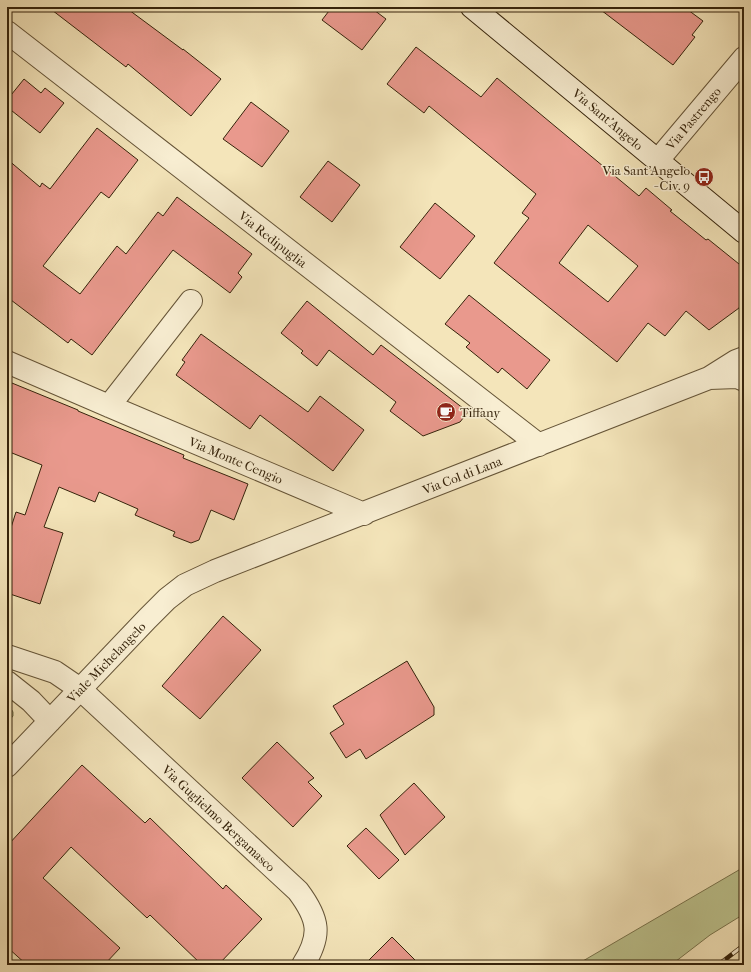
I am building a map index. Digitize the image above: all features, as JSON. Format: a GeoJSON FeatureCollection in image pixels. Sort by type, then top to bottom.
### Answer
{"type":"FeatureCollection","features":[{"type":"Feature","properties":{"kind":"street","name":"Via Sant'Angelo"},"geometry":{"type":"LineString","coordinates":[[472,7],[744,232]]}},
{"type":"Feature","properties":{"kind":"street","name":"Via Redipuglia"},"geometry":{"type":"LineString","coordinates":[[7,32],[539,445]]}},
{"type":"Feature","properties":{"kind":"street","name":"Via Pastrengo"},"geometry":{"type":"LineString","coordinates":[[658,160],[744,58]]}},
{"type":"Feature","properties":{"kind":"street"},"geometry":{"type":"LineString","coordinates":[[109,406],[191,301]]}},
{"type":"Feature","properties":{"kind":"street","name":"Via Col di Lana"},"geometry":{"type":"LineString","coordinates":[[215,571],[709,378],[736,361],[744,358]]}},
{"type":"Feature","properties":{"kind":"street","name":"Via Monte Cengio"},"geometry":{"type":"LineString","coordinates":[[7,362],[364,514]]}},
{"type":"Feature","properties":{"kind":"street","name":"Via Col di Lana"},"geometry":{"type":"LineString","coordinates":[[709,378],[737,377],[744,380]]}},
{"type":"Feature","properties":{"kind":"street","name":"Viale Michelangelo"},"geometry":{"type":"LineString","coordinates":[[7,766],[166,600],[185,585],[215,571]]}},
{"type":"Feature","properties":{"kind":"street","name":"Via Guglielmo Bergamasco"},"geometry":{"type":"LineString","coordinates":[[7,656],[55,672],[80,689],[298,891],[313,915],[316,929],[316,941],[311,953],[303,965]]}},
{"type":"Feature","properties":{"kind":"street"},"geometry":{"type":"LineString","coordinates":[[7,682],[32,701],[50,721]]}},
{"type":"Feature","properties":{"kind":"green space"},"geometry":{"type":"Polygon","coordinates":[[[7,702],[13,712],[13,716],[7,723],[7,702]]]}},
{"type":"Feature","properties":{"kind":"green space"},"geometry":{"type":"Polygon","coordinates":[[[744,867],[744,914],[710,935],[671,965],[576,965],[744,867]]]}},
{"type":"Feature","properties":{"kind":"building"},"geometry":{"type":"Polygon","coordinates":[[[48,7],[125,7],[221,79],[191,116],[128,64],[126,67],[48,7]]]}},
{"type":"Feature","properties":{"kind":"building"},"geometry":{"type":"Polygon","coordinates":[[[332,7],[370,7],[386,19],[362,50],[322,20],[332,7]]]}},
{"type":"Feature","properties":{"kind":"building"},"geometry":{"type":"Polygon","coordinates":[[[597,7],[684,7],[703,21],[692,35],[695,37],[673,65],[597,7]]]}},
{"type":"Feature","properties":{"kind":"building"},"geometry":{"type":"Polygon","coordinates":[[[416,47],[481,97],[497,78],[639,196],[646,188],[672,210],[670,211],[744,268],[744,299],[739,308],[709,330],[686,311],[665,336],[648,323],[617,362],[494,263],[529,218],[522,213],[536,194],[429,106],[424,113],[387,84],[416,47]],[[588,225],[559,263],[608,302],[638,266],[588,225]]]}},
{"type":"Feature","properties":{"kind":"building"},"geometry":{"type":"Polygon","coordinates":[[[24,79],[41,93],[45,88],[64,103],[40,133],[7,107],[7,100],[24,79]]]}},
{"type":"Feature","properties":{"kind":"building"},"geometry":{"type":"Polygon","coordinates":[[[251,102],[289,131],[262,167],[223,139],[251,102]]]}},
{"type":"Feature","properties":{"kind":"building"},"geometry":{"type":"Polygon","coordinates":[[[97,128],[138,160],[109,198],[101,192],[43,266],[80,294],[117,246],[126,254],[158,212],[163,216],[177,197],[252,254],[238,273],[242,277],[230,293],[173,250],[92,355],[71,339],[68,343],[7,297],[7,159],[40,187],[42,183],[50,189],[97,128]]]}},
{"type":"Feature","properties":{"kind":"building"},"geometry":{"type":"Polygon","coordinates":[[[328,161],[360,185],[332,222],[300,197],[328,161]]]}},
{"type":"Feature","properties":{"kind":"building"},"geometry":{"type":"Polygon","coordinates":[[[435,203],[475,236],[440,279],[400,247],[435,203]]]}},
{"type":"Feature","properties":{"kind":"building"},"geometry":{"type":"Polygon","coordinates":[[[469,295],[550,360],[527,389],[502,368],[498,373],[466,347],[470,343],[445,324],[469,295]]]}},
{"type":"Feature","properties":{"kind":"building"},"geometry":{"type":"Polygon","coordinates":[[[307,301],[373,355],[381,345],[468,412],[460,422],[423,436],[390,411],[396,402],[329,350],[317,366],[301,353],[303,351],[281,333],[307,301]]]}},
{"type":"Feature","properties":{"kind":"building"},"geometry":{"type":"Polygon","coordinates":[[[201,334],[308,412],[320,396],[364,430],[333,471],[260,415],[250,429],[176,375],[185,362],[182,360],[201,334]]]}},
{"type":"Feature","properties":{"kind":"building"},"geometry":{"type":"Polygon","coordinates":[[[7,381],[184,455],[183,458],[248,484],[234,520],[211,510],[199,540],[191,543],[173,536],[175,532],[135,515],[138,509],[99,492],[95,502],[59,487],[44,527],[63,533],[40,604],[7,593],[7,540],[16,512],[25,515],[42,465],[7,451],[7,381]]]}},
{"type":"Feature","properties":{"kind":"building"},"geometry":{"type":"Polygon","coordinates":[[[223,616],[261,650],[200,719],[162,686],[223,616]]]}},
{"type":"Feature","properties":{"kind":"building"},"geometry":{"type":"Polygon","coordinates":[[[407,661],[434,707],[434,715],[366,759],[360,749],[346,758],[330,733],[344,724],[333,706],[407,661]]]}},
{"type":"Feature","properties":{"kind":"building"},"geometry":{"type":"Polygon","coordinates":[[[277,742],[314,778],[308,782],[322,796],[293,827],[242,778],[277,742]]]}},
{"type":"Feature","properties":{"kind":"building"},"geometry":{"type":"Polygon","coordinates":[[[82,765],[145,823],[150,818],[223,889],[226,885],[262,919],[218,965],[202,965],[150,915],[147,918],[71,847],[43,878],[120,948],[104,965],[27,965],[7,947],[7,846],[82,765]]]}},
{"type":"Feature","properties":{"kind":"building"},"geometry":{"type":"Polygon","coordinates":[[[414,783],[445,817],[405,855],[380,815],[414,783]]]}},
{"type":"Feature","properties":{"kind":"building"},"geometry":{"type":"Polygon","coordinates":[[[366,828],[399,860],[379,879],[347,846],[366,828]]]}},
{"type":"Feature","properties":{"kind":"building"},"geometry":{"type":"Polygon","coordinates":[[[392,937],[420,965],[364,965],[392,937]]]}},
{"type":"Feature","properties":{"kind":"railway"},"geometry":{"type":"LineString","coordinates":[[718,965],[744,945]]}},
{"type":"Feature","properties":{"kind":"place","name":"Via Sant'Angelo - Civ. 9"},"geometry":{"type":"Point","coordinates":[704,177]}},
{"type":"Feature","properties":{"kind":"place","name":"Tiffany"},"geometry":{"type":"Point","coordinates":[446,412]}}]}
